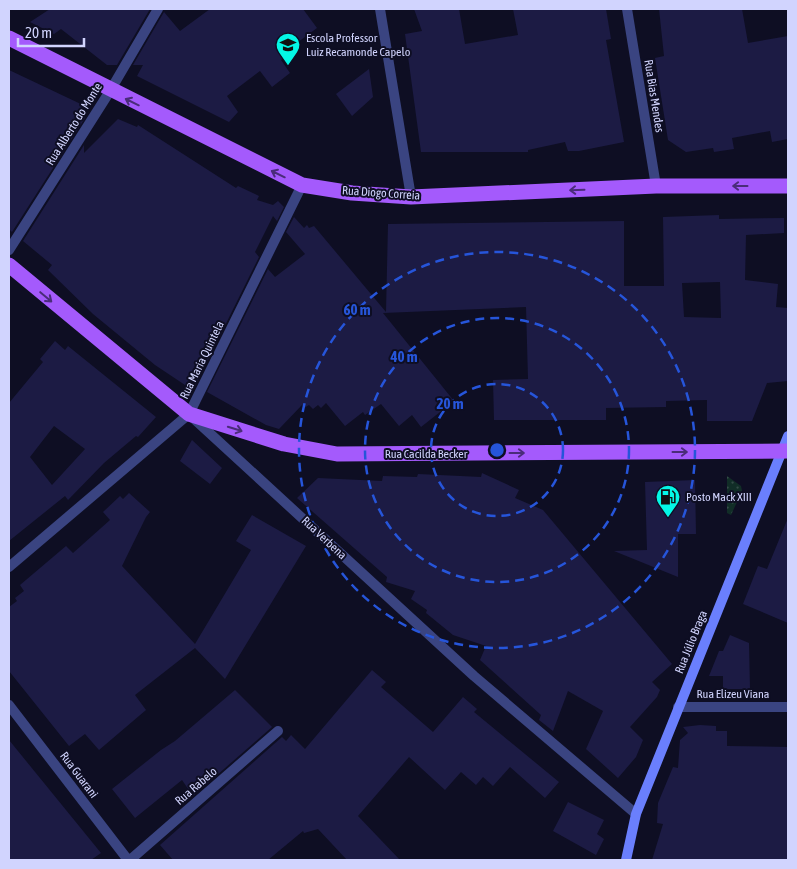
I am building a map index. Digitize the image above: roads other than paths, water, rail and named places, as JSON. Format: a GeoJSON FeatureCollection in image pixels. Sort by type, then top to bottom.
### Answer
{"type":"FeatureCollection","features":[{"type":"Feature","properties":{"kind":"main road","name":"Rua Diogo Correia"},"geometry":{"type":"LineString","coordinates":[[9,38],[110,91],[302,186],[352,193],[411,197],[656,186],[788,186]]}},
{"type":"Feature","properties":{"kind":"main road","name":"Rua Verbena"},"geometry":{"type":"LineString","coordinates":[[9,265],[189,414]]}},
{"type":"Feature","properties":{"kind":"main road","name":"Rua Cacilda Becker"},"geometry":{"type":"LineString","coordinates":[[189,414],[284,444],[337,454],[785,452]]}},
{"type":"Feature","properties":{"kind":"street","name":"Rua Alberto do Monte"},"geometry":{"type":"LineString","coordinates":[[9,250],[110,91],[158,9]]}},
{"type":"Feature","properties":{"kind":"street"},"geometry":{"type":"LineString","coordinates":[[380,9],[411,197]]}},
{"type":"Feature","properties":{"kind":"street","name":"Rua Bias Mendes"},"geometry":{"type":"LineString","coordinates":[[627,9],[656,186]]}},
{"type":"Feature","properties":{"kind":"street","name":"Rua Maria Quintela"},"geometry":{"type":"LineString","coordinates":[[9,567],[189,414],[302,186]]}},
{"type":"Feature","properties":{"kind":"street","name":"Rua Verbena"},"geometry":{"type":"LineString","coordinates":[[189,414],[474,676],[636,814]]}},
{"type":"Feature","properties":{"kind":"street","name":"Rua Júlio Braga"},"geometry":{"type":"LineString","coordinates":[[626,860],[636,814],[678,706],[785,452],[788,436]]}},
{"type":"Feature","properties":{"kind":"street","name":"Rua Guarani"},"geometry":{"type":"LineString","coordinates":[[9,705],[129,860]]}},
{"type":"Feature","properties":{"kind":"street","name":"Rua Elizeu Viana"},"geometry":{"type":"LineString","coordinates":[[678,706],[788,707]]}},
{"type":"Feature","properties":{"kind":"street","name":"Rua Rabelo"},"geometry":{"type":"LineString","coordinates":[[129,860],[278,731]]}},
{"type":"Feature","properties":{"kind":"place","name":"Escola Professor Luiz Recamonde Capelo"},"geometry":{"type":"Point","coordinates":[288,66]}},
{"type":"Feature","properties":{"kind":"place","name":"Posto Mack XIII"},"geometry":{"type":"Point","coordinates":[668,518]}}]}
